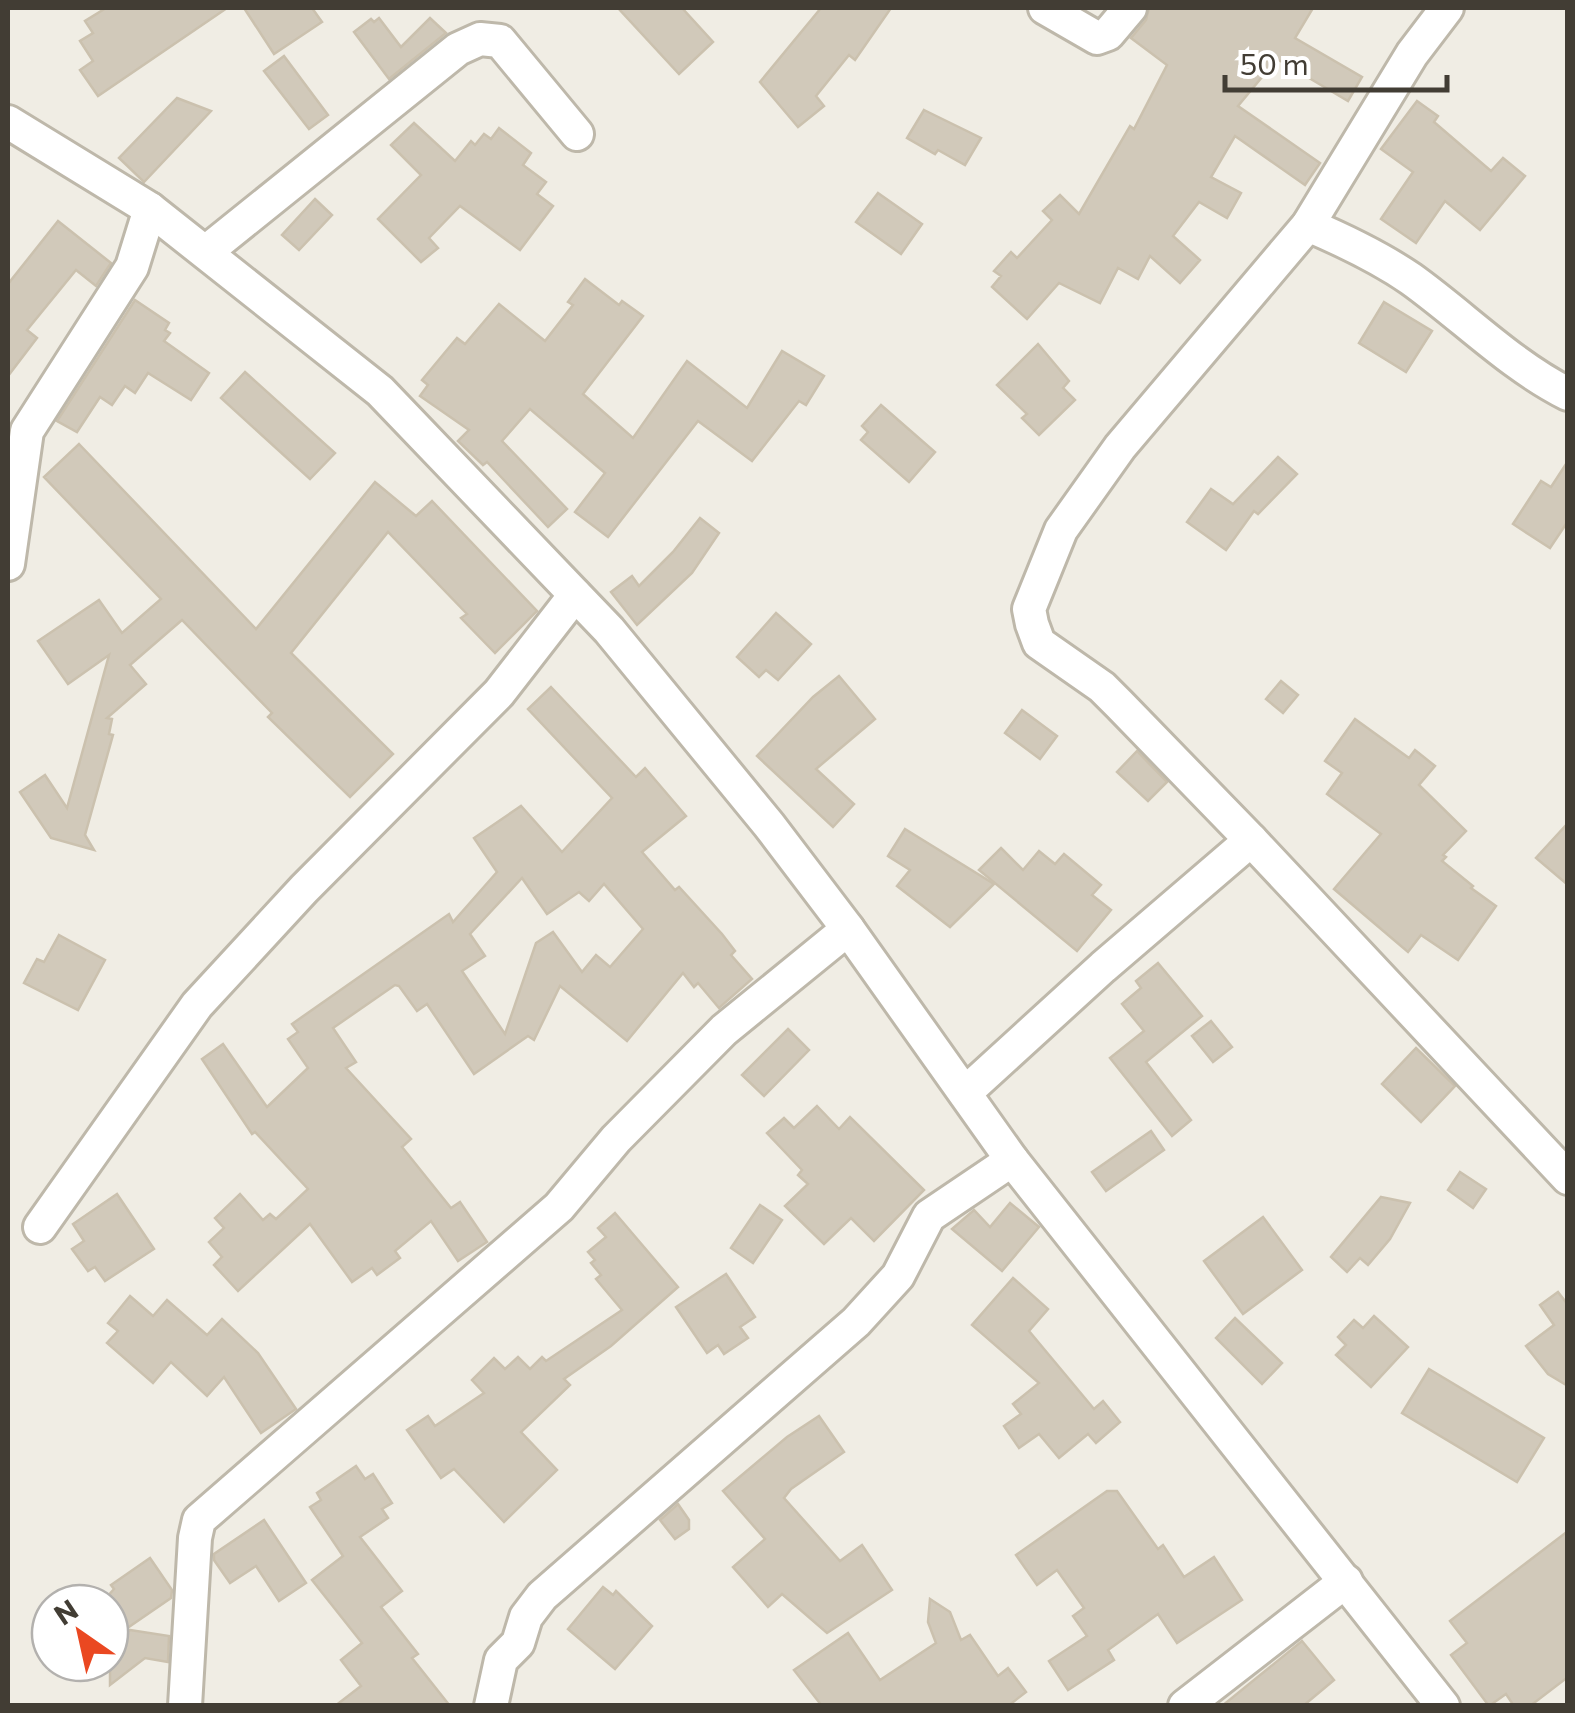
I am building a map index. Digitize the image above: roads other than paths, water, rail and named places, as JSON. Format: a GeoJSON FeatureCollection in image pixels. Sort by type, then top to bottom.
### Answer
{"type":"FeatureCollection","features":[{"type":"Feature","properties":{"kind":"street"},"geometry":{"type":"LineString","coordinates":[[1045,8],[1097,38],[1108,34],[1130,8]]}},
{"type":"Feature","properties":{"kind":"street"},"geometry":{"type":"LineString","coordinates":[[1447,8],[1412,54],[1308,224],[1120,447],[1061,530],[1028,609],[1038,643],[1102,688],[1251,840],[1568,1178]]}},
{"type":"Feature","properties":{"kind":"street"},"geometry":{"type":"LineString","coordinates":[[207,251],[458,49],[480,38],[500,41],[577,134]]}},
{"type":"Feature","properties":{"kind":"street"},"geometry":{"type":"LineString","coordinates":[[8,122],[150,209],[380,390],[609,630],[848,929],[1012,1160],[1443,1706]]}},
{"type":"Feature","properties":{"kind":"street"},"geometry":{"type":"LineString","coordinates":[[8,564],[27,431],[132,267],[150,209]]}},
{"type":"Feature","properties":{"kind":"street"},"geometry":{"type":"LineString","coordinates":[[1308,224],[1346,241],[1412,280],[1526,369],[1568,394]]}},
{"type":"Feature","properties":{"kind":"street"},"geometry":{"type":"LineString","coordinates":[[40,1227],[197,1005],[304,889],[500,693],[575,595]]}},
{"type":"Feature","properties":{"kind":"street"},"geometry":{"type":"LineString","coordinates":[[965,1094],[1103,967],[1251,840]]}},
{"type":"Feature","properties":{"kind":"street"},"geometry":{"type":"LineString","coordinates":[[185,1706],[199,1520],[560,1207],[616,1139],[724,1030],[848,929]]}},
{"type":"Feature","properties":{"kind":"street"},"geometry":{"type":"LineString","coordinates":[[491,1706],[501,1660],[518,1643],[526,1617],[542,1596],[856,1322],[898,1276],[929,1216],[1012,1160]]}},
{"type":"Feature","properties":{"kind":"street"},"geometry":{"type":"LineString","coordinates":[[1185,1706],[1346,1581]]}}]}
